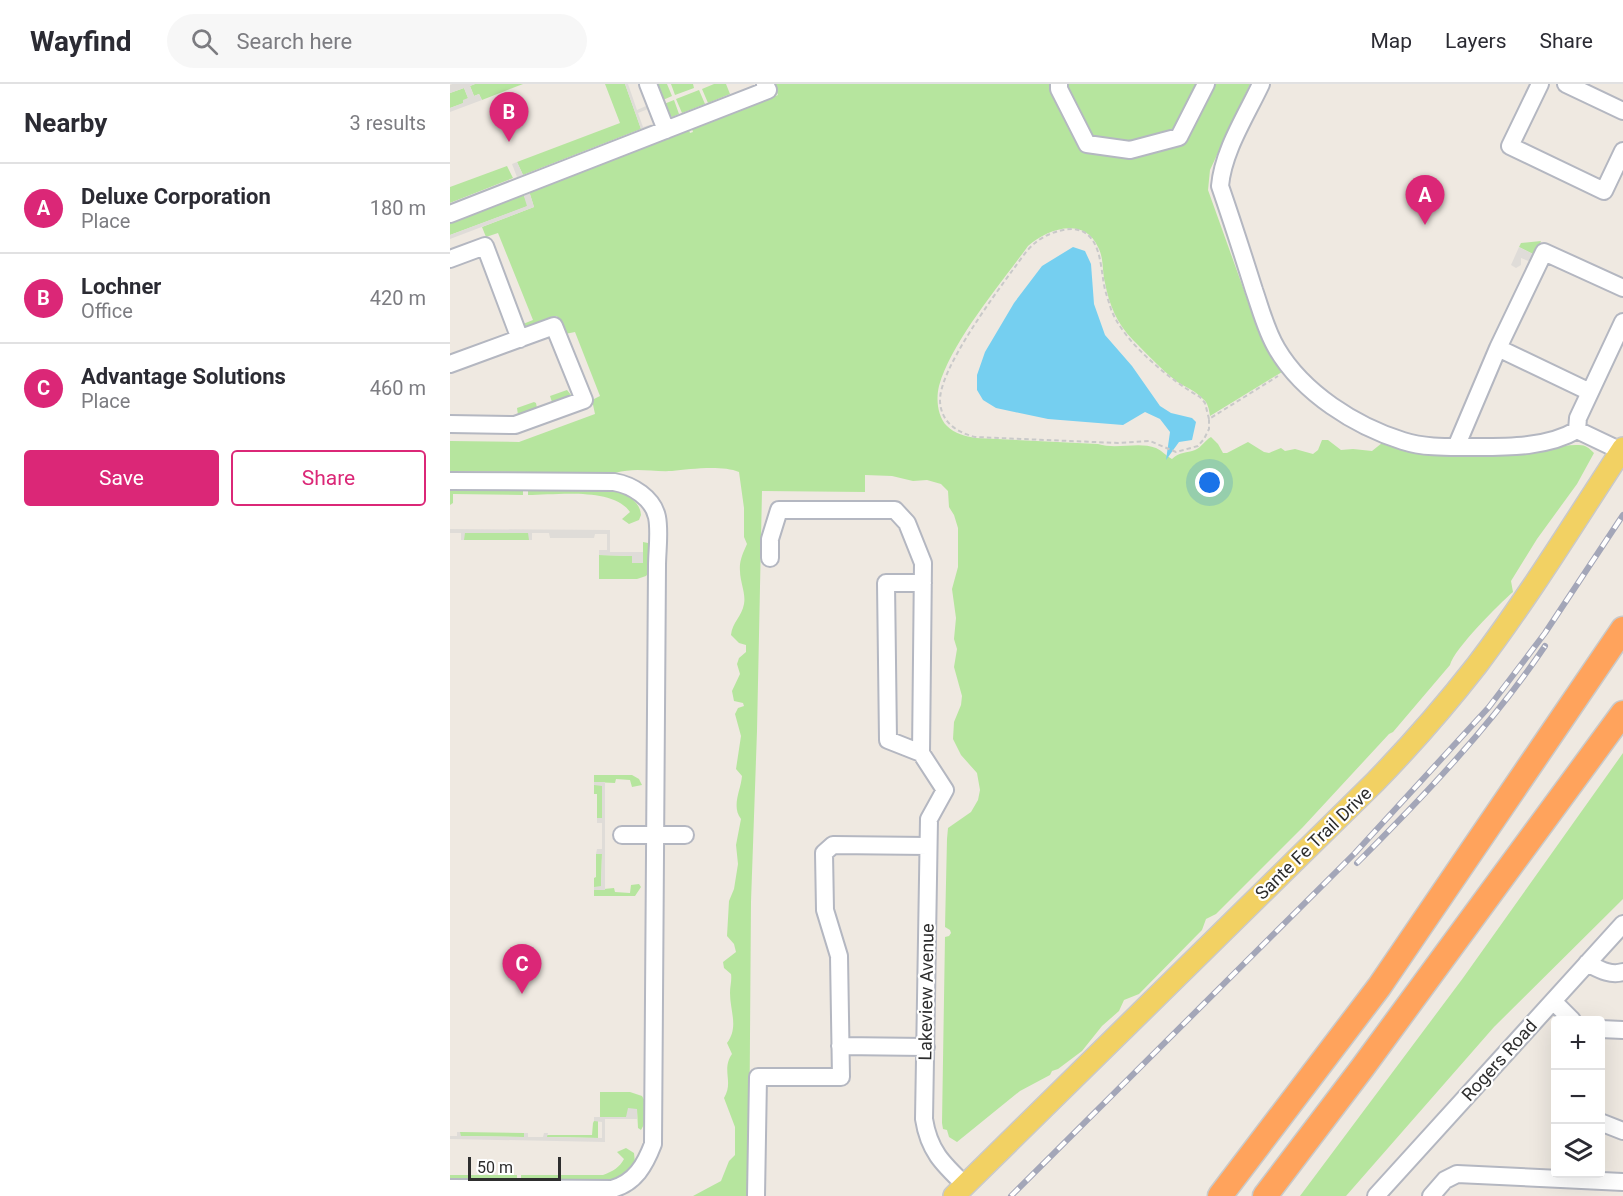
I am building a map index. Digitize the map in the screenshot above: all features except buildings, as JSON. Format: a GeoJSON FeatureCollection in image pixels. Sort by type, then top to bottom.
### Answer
{"type":"FeatureCollection","features":[{"type":"Feature","properties":{"kind":"highway"},"geometry":{"type":"LineString","coordinates":[[1221,1195],[1379,987],[1623,629]]}},
{"type":"Feature","properties":{"kind":"highway"},"geometry":{"type":"LineString","coordinates":[[1265,1196],[1370,1058],[1623,713]]}},
{"type":"Feature","properties":{"kind":"main road","name":"Sante Fe Trail Drive"},"geometry":{"type":"LineString","coordinates":[[959,1191],[1407,749],[1472,672],[1526,597],[1622,450]]}},
{"type":"Feature","properties":{"kind":"street"},"geometry":{"type":"LineString","coordinates":[[648,84],[666,130]]}},
{"type":"Feature","properties":{"kind":"street"},"geometry":{"type":"LineString","coordinates":[[450,214],[768,90],[765,84]]}},
{"type":"Feature","properties":{"kind":"street"},"geometry":{"type":"LineString","coordinates":[[1059,84],[1059,89],[1088,144],[1130,150],[1179,137],[1206,84]]}},
{"type":"Feature","properties":{"kind":"street"},"geometry":{"type":"LineString","coordinates":[[1261,84],[1228,154],[1221,173],[1220,186],[1269,336],[1276,349],[1303,383],[1316,396],[1352,417],[1402,441],[1422,445],[1456,447],[1526,445],[1566,436],[1577,430]]}},
{"type":"Feature","properties":{"kind":"street"},"geometry":{"type":"LineString","coordinates":[[1540,84],[1510,146],[1604,191],[1623,151]]}},
{"type":"Feature","properties":{"kind":"street"},"geometry":{"type":"LineString","coordinates":[[1566,84],[1623,111]]}},
{"type":"Feature","properties":{"kind":"street"},"geometry":{"type":"LineString","coordinates":[[450,259],[484,246],[520,339]]}},
{"type":"Feature","properties":{"kind":"street"},"geometry":{"type":"LineString","coordinates":[[1456,447],[1498,348],[1544,252],[1623,288]]}},
{"type":"Feature","properties":{"kind":"street"},"geometry":{"type":"LineString","coordinates":[[1577,430],[1578,418],[1623,322]]}},
{"type":"Feature","properties":{"kind":"street"},"geometry":{"type":"LineString","coordinates":[[450,364],[554,326],[584,400],[515,424],[450,424]]}},
{"type":"Feature","properties":{"kind":"street"},"geometry":{"type":"LineString","coordinates":[[1498,348],[1590,392]]}},
{"type":"Feature","properties":{"kind":"street"},"geometry":{"type":"LineString","coordinates":[[1577,430],[1622,450]]}},
{"type":"Feature","properties":{"kind":"street"},"geometry":{"type":"LineString","coordinates":[[450,481],[623,483],[640,493],[653,508],[657,517],[653,1144],[644,1166],[637,1175],[620,1187],[603,1190],[450,1188]]}},
{"type":"Feature","properties":{"kind":"street"},"geometry":{"type":"LineString","coordinates":[[770,558],[770,538],[779,510],[895,510],[907,523],[923,563],[923,583],[921,753],[888,740],[886,583],[923,583]]}},
{"type":"Feature","properties":{"kind":"street","name":"Lakeview Avenue"},"geometry":{"type":"LineString","coordinates":[[921,753],[945,790],[929,819],[924,1119],[926,1134],[959,1191]]}},
{"type":"Feature","properties":{"kind":"street"},"geometry":{"type":"LineString","coordinates":[[622,834],[685,835]]}},
{"type":"Feature","properties":{"kind":"street"},"geometry":{"type":"LineString","coordinates":[[756,1196],[758,1077],[841,1077],[840,956],[825,910],[824,853],[833,845],[928,846]]}},
{"type":"Feature","properties":{"kind":"street","name":"Rogers Road"},"geometry":{"type":"LineString","coordinates":[[1376,1196],[1623,924]]}},
{"type":"Feature","properties":{"kind":"street"},"geometry":{"type":"LineString","coordinates":[[1587,963],[1605,972],[1616,974],[1623,972]]}},
{"type":"Feature","properties":{"kind":"street"},"geometry":{"type":"LineString","coordinates":[[1553,1001],[1568,1016]]}},
{"type":"Feature","properties":{"kind":"street"},"geometry":{"type":"LineString","coordinates":[[1605,1029],[1623,1030]]}},
{"type":"Feature","properties":{"kind":"street"},"geometry":{"type":"LineString","coordinates":[[840,1046],[926,1047]]}},
{"type":"Feature","properties":{"kind":"street"},"geometry":{"type":"LineString","coordinates":[[1605,1124],[1623,1131]]}},
{"type":"Feature","properties":{"kind":"street"},"geometry":{"type":"LineString","coordinates":[[1431,1196],[1445,1180],[1457,1174],[1583,1188],[1623,1182],[1622,1196]]}},
{"type":"Feature","properties":{"kind":"path"},"geometry":{"type":"LineString","coordinates":[[1071,229],[1082,231],[1097,246],[1101,257],[1103,281],[1116,320],[1129,337],[1164,372],[1200,397],[1205,403],[1209,419],[1209,429],[1204,440],[1198,446],[1176,452],[1150,441],[1118,443],[975,437],[955,429],[946,421],[942,412],[942,387],[964,342],[1032,245],[1042,238],[1071,229]]}},
{"type":"Feature","properties":{"kind":"path"},"geometry":{"type":"LineString","coordinates":[[1209,419],[1282,373]]}},
{"type":"Feature","properties":{"kind":"green space"},"geometry":{"type":"Polygon","coordinates":[[[475,84],[523,84],[482,100],[479,94],[474,96],[470,86],[475,84]]]}},
{"type":"Feature","properties":{"kind":"green space"},"geometry":{"type":"Polygon","coordinates":[[[605,84],[625,84],[641,129],[523,175],[517,162],[620,123],[605,84]]]}},
{"type":"Feature","properties":{"kind":"green space"},"geometry":{"type":"Polygon","coordinates":[[[657,84],[667,84],[672,96],[663,100],[657,84]]]}},
{"type":"Feature","properties":{"kind":"green space"},"geometry":{"type":"Polygon","coordinates":[[[671,84],[693,84],[694,88],[675,95],[671,84]]]}},
{"type":"Feature","properties":{"kind":"green space"},"geometry":{"type":"Polygon","coordinates":[[[714,84],[726,84],[730,94],[708,103],[702,89],[714,84]]]}},
{"type":"Feature","properties":{"kind":"green space"},"geometry":{"type":"Polygon","coordinates":[[[774,84],[1250,84],[1210,170],[1208,190],[1260,335],[1282,372],[1210,416],[1205,401],[1165,372],[1122,327],[1109,299],[1101,256],[1092,237],[1084,231],[1065,228],[1045,235],[1028,246],[965,332],[954,351],[939,386],[938,401],[939,412],[944,422],[957,433],[976,438],[1105,446],[1149,446],[1158,449],[1172,459],[1197,449],[1211,437],[1223,453],[1248,442],[1269,453],[1281,448],[1285,451],[1295,449],[1313,454],[1318,450],[1322,440],[1328,440],[1341,450],[1372,451],[1382,443],[1434,453],[1489,456],[1524,454],[1579,445],[1587,447],[1594,453],[1577,484],[1537,539],[1511,581],[1513,592],[1468,638],[1450,665],[1393,732],[1216,914],[1206,919],[1202,930],[1139,994],[1124,1000],[1119,1011],[1102,1026],[1082,1051],[1052,1071],[1050,1075],[1020,1091],[957,1142],[949,1137],[942,1123],[945,937],[951,933],[945,927],[947,839],[948,828],[971,812],[978,800],[980,790],[977,773],[961,755],[953,739],[954,722],[962,696],[954,667],[957,649],[954,639],[956,618],[952,589],[958,567],[958,528],[949,507],[948,491],[941,484],[927,480],[913,481],[892,476],[865,475],[865,492],[762,491],[751,902],[749,1169],[751,1196],[693,1196],[721,1181],[729,1161],[735,1155],[735,1127],[724,1098],[728,1087],[728,1065],[732,1054],[727,1043],[733,1031],[733,1025],[731,974],[724,968],[723,962],[736,952],[734,944],[727,936],[729,901],[734,889],[738,864],[736,845],[741,819],[737,803],[742,776],[736,769],[741,736],[735,714],[738,708],[744,706],[743,703],[734,701],[732,691],[740,674],[737,664],[739,658],[746,652],[746,645],[739,643],[731,635],[743,608],[744,592],[740,567],[747,544],[744,537],[744,508],[739,472],[715,468],[672,471],[630,470],[615,473],[450,471],[450,441],[519,442],[595,414],[592,400],[600,396],[575,332],[565,334],[557,316],[525,328],[523,324],[533,320],[498,233],[486,237],[482,227],[534,207],[529,191],[683,131],[693,132],[692,129],[695,127],[778,95],[774,84]]]}},
{"type":"Feature","properties":{"kind":"green space"},"geometry":{"type":"Polygon","coordinates":[[[464,88],[468,98],[464,103],[450,108],[450,93],[464,88]]]}},
{"type":"Feature","properties":{"kind":"green space"},"geometry":{"type":"Polygon","coordinates":[[[699,90],[705,104],[682,113],[676,99],[699,90]]]}},
{"type":"Feature","properties":{"kind":"green space"},"geometry":{"type":"Polygon","coordinates":[[[674,100],[679,114],[672,117],[668,114],[664,104],[674,100]]]}},
{"type":"Feature","properties":{"kind":"green space"},"geometry":{"type":"Polygon","coordinates":[[[507,166],[513,178],[450,203],[450,187],[507,166]]]}},
{"type":"Feature","properties":{"kind":"green space"},"geometry":{"type":"Polygon","coordinates":[[[523,193],[528,206],[450,235],[450,221],[523,193]]]}},
{"type":"Feature","properties":{"kind":"green space"},"geometry":{"type":"Polygon","coordinates":[[[1541,241],[1535,255],[1519,247],[1521,243],[1541,241]]]}},
{"type":"Feature","properties":{"kind":"green space"},"geometry":{"type":"Polygon","coordinates":[[[567,390],[570,396],[552,402],[550,396],[567,390]]]}},
{"type":"Feature","properties":{"kind":"green space"},"geometry":{"type":"Polygon","coordinates":[[[534,402],[537,408],[518,415],[517,408],[534,402]]]}},
{"type":"Feature","properties":{"kind":"green space"},"geometry":{"type":"Polygon","coordinates":[[[450,489],[523,490],[523,495],[453,494],[453,503],[450,505],[450,489]]]}},
{"type":"Feature","properties":{"kind":"green space"},"geometry":{"type":"Polygon","coordinates":[[[528,490],[614,491],[632,499],[641,515],[639,520],[629,524],[622,519],[630,512],[622,504],[611,499],[583,494],[528,495],[528,490]]]}},
{"type":"Feature","properties":{"kind":"green space"},"geometry":{"type":"Polygon","coordinates":[[[464,533],[529,533],[529,540],[464,540],[464,533]]]}},
{"type":"Feature","properties":{"kind":"green space"},"geometry":{"type":"Polygon","coordinates":[[[643,542],[648,543],[650,548],[649,572],[646,576],[637,579],[599,579],[599,555],[633,556],[643,563],[643,542]]]}},
{"type":"Feature","properties":{"kind":"green space"},"geometry":{"type":"Polygon","coordinates":[[[1623,753],[1623,899],[1494,1027],[1346,1196],[1300,1196],[1463,978],[1623,753]]]}},
{"type":"Feature","properties":{"kind":"green space"},"geometry":{"type":"Polygon","coordinates":[[[594,775],[632,775],[639,779],[642,785],[632,787],[630,780],[616,779],[615,783],[594,782],[594,775]]]}},
{"type":"Feature","properties":{"kind":"green space"},"geometry":{"type":"Polygon","coordinates":[[[594,785],[602,785],[602,818],[597,818],[597,794],[594,794],[594,785]]]}},
{"type":"Feature","properties":{"kind":"green space"},"geometry":{"type":"Polygon","coordinates":[[[596,854],[602,854],[601,887],[594,887],[596,854]]]}},
{"type":"Feature","properties":{"kind":"green space"},"geometry":{"type":"Polygon","coordinates":[[[639,884],[641,887],[635,896],[594,896],[594,890],[614,888],[615,892],[630,893],[631,885],[639,884]]]}},
{"type":"Feature","properties":{"kind":"green space"},"geometry":{"type":"Polygon","coordinates":[[[600,1092],[630,1092],[642,1096],[646,1113],[641,1130],[638,1128],[637,1109],[626,1117],[600,1117],[600,1092]]]}},
{"type":"Feature","properties":{"kind":"green space"},"geometry":{"type":"Polygon","coordinates":[[[594,1121],[598,1121],[598,1138],[547,1137],[547,1135],[592,1135],[594,1121]]]}},
{"type":"Feature","properties":{"kind":"green space"},"geometry":{"type":"Polygon","coordinates":[[[460,1132],[524,1133],[524,1137],[460,1136],[460,1132]]]}},
{"type":"Feature","properties":{"kind":"green space"},"geometry":{"type":"Polygon","coordinates":[[[626,1148],[634,1153],[635,1163],[612,1180],[521,1180],[521,1175],[603,1175],[613,1171],[620,1164],[624,1159],[617,1152],[626,1148]]]}},
{"type":"Feature","properties":{"kind":"green space"},"geometry":{"type":"Polygon","coordinates":[[[450,1175],[517,1175],[517,1181],[450,1180],[450,1175]]]}},
{"type":"Feature","properties":{"kind":"shaded area"},"geometry":{"type":"Polygon","coordinates":[[[452,84],[475,84],[470,86],[474,96],[479,94],[482,100],[450,112],[450,108],[463,103],[463,100],[468,98],[464,88],[450,93],[452,84]]]}},
{"type":"Feature","properties":{"kind":"shaded area"},"geometry":{"type":"Polygon","coordinates":[[[625,84],[628,84],[637,110],[646,106],[648,109],[638,113],[643,127],[653,124],[655,127],[450,206],[450,203],[517,177],[512,164],[517,162],[523,175],[641,129],[625,84]]]}},
{"type":"Feature","properties":{"kind":"shaded area"},"geometry":{"type":"Polygon","coordinates":[[[529,191],[534,207],[450,239],[450,235],[527,206],[523,193],[529,191]]]}},
{"type":"Feature","properties":{"kind":"shaded area"},"geometry":{"type":"Polygon","coordinates":[[[1519,247],[1535,255],[1531,262],[1521,258],[1521,265],[1516,268],[1511,265],[1519,247]]]}},
{"type":"Feature","properties":{"kind":"shaded area"},"geometry":{"type":"Polygon","coordinates":[[[450,529],[610,530],[610,552],[643,552],[643,563],[632,563],[632,556],[599,555],[599,550],[607,550],[607,534],[595,534],[594,538],[550,538],[549,533],[532,533],[532,540],[529,540],[528,533],[465,533],[464,540],[461,540],[461,533],[450,533],[450,529]]]}},
{"type":"Feature","properties":{"kind":"shaded area"},"geometry":{"type":"Polygon","coordinates":[[[594,782],[605,782],[605,890],[594,890],[594,887],[601,886],[602,854],[596,854],[597,849],[602,849],[602,823],[597,823],[597,818],[602,818],[602,786],[594,785],[594,782]]]}},
{"type":"Feature","properties":{"kind":"shaded area"},"geometry":{"type":"Polygon","coordinates":[[[628,1108],[637,1109],[637,1119],[605,1119],[605,1142],[450,1139],[450,1136],[457,1136],[457,1132],[460,1132],[461,1136],[524,1137],[524,1133],[528,1133],[528,1137],[543,1137],[544,1133],[548,1133],[547,1137],[602,1138],[602,1122],[594,1121],[594,1117],[626,1117],[628,1108]]]}},
{"type":"Feature","properties":{"kind":"water"},"geometry":{"type":"Polygon","coordinates":[[[1073,247],[1085,251],[1091,264],[1094,304],[1105,335],[1132,366],[1160,406],[1171,413],[1192,418],[1196,422],[1192,440],[1179,442],[1166,460],[1170,432],[1160,419],[1145,412],[1123,425],[1048,419],[996,408],[983,400],[977,390],[977,375],[985,352],[1014,303],[1042,266],[1073,247]]]}},
{"type":"Feature","properties":{"kind":"railway"},"geometry":{"type":"LineString","coordinates":[[1011,1196],[1355,853],[1489,707],[1545,633],[1623,515]]}},
{"type":"Feature","properties":{"kind":"railway"},"geometry":{"type":"LineString","coordinates":[[1357,863],[1480,732],[1545,646]]}},
{"type":"Feature","properties":{"kind":"place","name":"Lochner"},"geometry":{"type":"Point","coordinates":[509,142]}},
{"type":"Feature","properties":{"kind":"place","name":"Deluxe Corporation"},"geometry":{"type":"Point","coordinates":[1425,225]}},
{"type":"Feature","properties":{"kind":"place","name":"Advantage Solutions"},"geometry":{"type":"Point","coordinates":[522,994]}}]}
